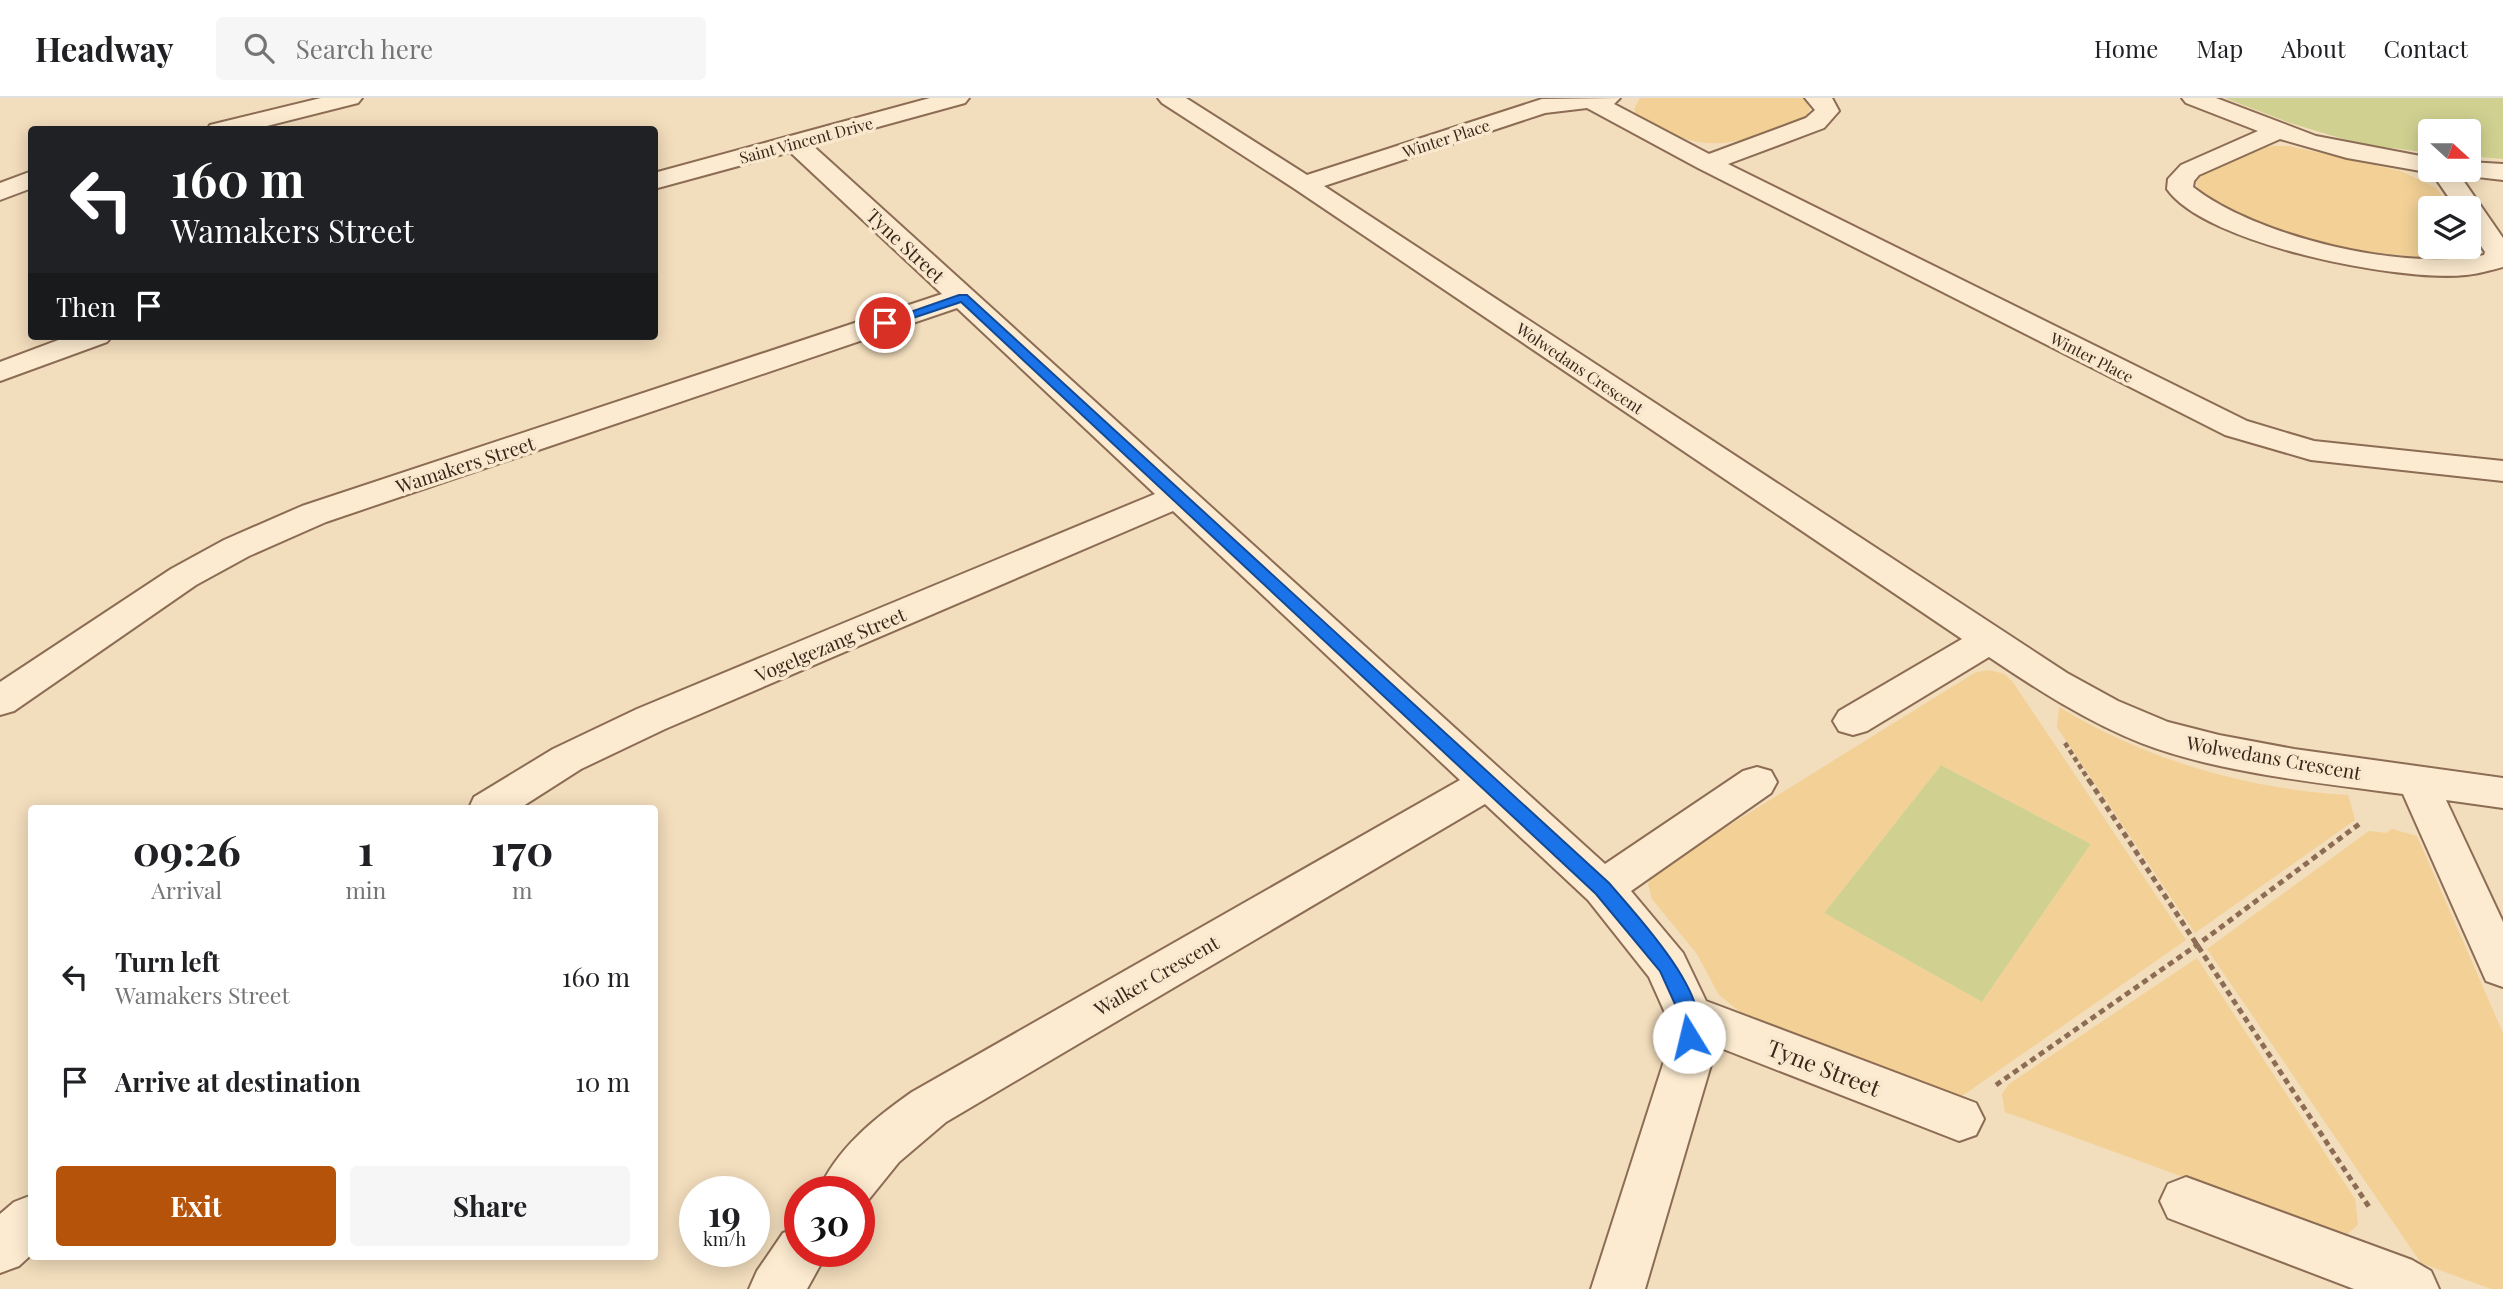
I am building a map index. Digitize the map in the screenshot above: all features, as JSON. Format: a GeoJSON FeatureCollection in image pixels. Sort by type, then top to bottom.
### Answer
{"type":"FeatureCollection","features":[{"type":"Feature","properties":{"kind":"street"},"geometry":{"type":"LineString","coordinates":[[235,126],[350,98]]}},
{"type":"Feature","properties":{"kind":"street","name":"Saint Vincent Drive"},"geometry":{"type":"LineString","coordinates":[[658,180],[957,98]]}},
{"type":"Feature","properties":{"kind":"street","name":"Wolwedans Crescent"},"geometry":{"type":"LineString","coordinates":[[1170,98],[1304,184],[1989,640],[2053,682],[2104,711],[2171,737],[2218,750],[2294,764],[2503,793]]}},
{"type":"Feature","properties":{"kind":"street"},"geometry":{"type":"LineString","coordinates":[[1707,163],[1815,123],[1827,111],[1825,104],[1817,98]]}},
{"type":"Feature","properties":{"kind":"street"},"geometry":{"type":"LineString","coordinates":[[2194,98],[2279,131],[2347,151],[2418,164]]}},
{"type":"Feature","properties":{"kind":"street","name":"Winter Place"},"geometry":{"type":"LineString","coordinates":[[1304,184],[1542,106],[1599,99],[1707,163],[2236,428],[2311,450],[2503,471]]}},
{"type":"Feature","properties":{"kind":"street"},"geometry":{"type":"LineString","coordinates":[[2279,131],[2190,170],[2181,179],[2180,188],[2189,199],[2214,212],[2280,239],[2333,255],[2455,269],[2480,268],[2495,261],[2499,252],[2451,182]]}},
{"type":"Feature","properties":{"kind":"street","name":"Tyne Street"},"geometry":{"type":"LineString","coordinates":[[796,143],[1603,888],[1667,966],[1689,1015],[1689,1058],[1618,1289]]}},
{"type":"Feature","properties":{"kind":"street"},"geometry":{"type":"LineString","coordinates":[[2482,171],[2503,172]]}},
{"type":"Feature","properties":{"kind":"street"},"geometry":{"type":"LineString","coordinates":[[0,192],[28,181]]}},
{"type":"Feature","properties":{"kind":"street","name":"Wamakers Street"},"geometry":{"type":"LineString","coordinates":[[0,701],[164,589],[212,560],[269,533],[327,510],[963,297]]}},
{"type":"Feature","properties":{"kind":"street"},"geometry":{"type":"LineString","coordinates":[[0,372],[86,340]]}},
{"type":"Feature","properties":{"kind":"street"},"geometry":{"type":"LineString","coordinates":[[0,345],[28,360]]}},
{"type":"Feature","properties":{"kind":"street","name":"Vogelgezang Street"},"geometry":{"type":"LineString","coordinates":[[494,805],[567,759],[652,719],[1179,496]]}},
{"type":"Feature","properties":{"kind":"street"},"geometry":{"type":"LineString","coordinates":[[1853,721],[1989,640]]}},
{"type":"Feature","properties":{"kind":"street"},"geometry":{"type":"LineString","coordinates":[[2417,781],[2502,968]]}},
{"type":"Feature","properties":{"kind":"street"},"geometry":{"type":"LineString","coordinates":[[1603,888],[1757,782]]}},
{"type":"Feature","properties":{"kind":"street","name":"Walker Crescent"},"geometry":{"type":"LineString","coordinates":[[856,1176],[875,1152],[901,1127],[929,1107],[1489,783]]}},
{"type":"Feature","properties":{"kind":"street","name":"Tyne Street"},"geometry":{"type":"LineString","coordinates":[[1689,1015],[1959,1119]]}},
{"type":"Feature","properties":{"kind":"street"},"geometry":{"type":"LineString","coordinates":[[2186,1201],[2402,1283]]}},
{"type":"Feature","properties":{"kind":"street"},"geometry":{"type":"LineString","coordinates":[[0,1248],[28,1223]]}},
{"type":"Feature","properties":{"kind":"street"},"geometry":{"type":"LineString","coordinates":[[776,1289],[791,1267]]}},
{"type":"Feature","properties":{"kind":"path"},"geometry":{"type":"LineString","coordinates":[[2053,682],[2038,702],[2378,1221],[2402,1283]]}},
{"type":"Feature","properties":{"kind":"path"},"geometry":{"type":"LineString","coordinates":[[1959,1119],[1985,1093],[2197,945],[2373,814],[2436,824]]}},
{"type":"Feature","properties":{"kind":"green space"},"geometry":{"type":"Polygon","coordinates":[[[2225,98],[2503,98],[2503,159],[2482,157],[2482,119],[2418,119],[2418,151],[2360,144],[2290,123],[2225,98]]]}},
{"type":"Feature","properties":{"kind":"green space"},"geometry":{"type":"Polygon","coordinates":[[[1941,765],[2091,844],[1982,1002],[1824,913],[1941,765]]]}},
{"type":"Feature","properties":{"kind":"sand"},"geometry":{"type":"Polygon","coordinates":[[[1640,98],[1804,98],[1811,106],[1806,118],[1750,138],[1716,143],[1679,137],[1644,121],[1634,109],[1640,98]]]}},
{"type":"Feature","properties":{"kind":"sand"},"geometry":{"type":"Polygon","coordinates":[[[2289,146],[2401,171],[2418,179],[2418,182],[2436,188],[2442,196],[2418,196],[2418,257],[2332,248],[2296,237],[2208,201],[2200,193],[2196,183],[2202,175],[2263,148],[2289,146]]]}},
{"type":"Feature","properties":{"kind":"sand"},"geometry":{"type":"Polygon","coordinates":[[[1989,670],[2004,674],[2012,681],[2186,940],[1962,1096],[1748,1018],[1719,995],[1697,954],[1652,899],[1648,884],[1654,872],[1976,672],[1989,670]],[[1941,765],[1824,913],[1982,1002],[2091,844],[1941,765]]]}},
{"type":"Feature","properties":{"kind":"sand"},"geometry":{"type":"Polygon","coordinates":[[[2059,707],[2127,742],[2198,769],[2272,786],[2348,795],[2355,820],[2195,933],[2057,727],[2059,707]]]}},
{"type":"Feature","properties":{"kind":"sand"},"geometry":{"type":"Polygon","coordinates":[[[2392,829],[2417,836],[2503,1033],[2503,1289],[2491,1289],[2421,1263],[2207,949],[2369,831],[2386,833],[2392,829]]]}},
{"type":"Feature","properties":{"kind":"sand"},"geometry":{"type":"Polygon","coordinates":[[[2197,958],[2355,1199],[2358,1225],[2345,1236],[2005,1112],[2002,1094],[2009,1084],[2197,958]]]}},
{"type":"Feature","properties":{"kind":"route"},"geometry":{"type":"LineString","coordinates":[[885,323],[963,297],[1603,888],[1667,966],[1689,1015],[1689,1037]]}}]}
